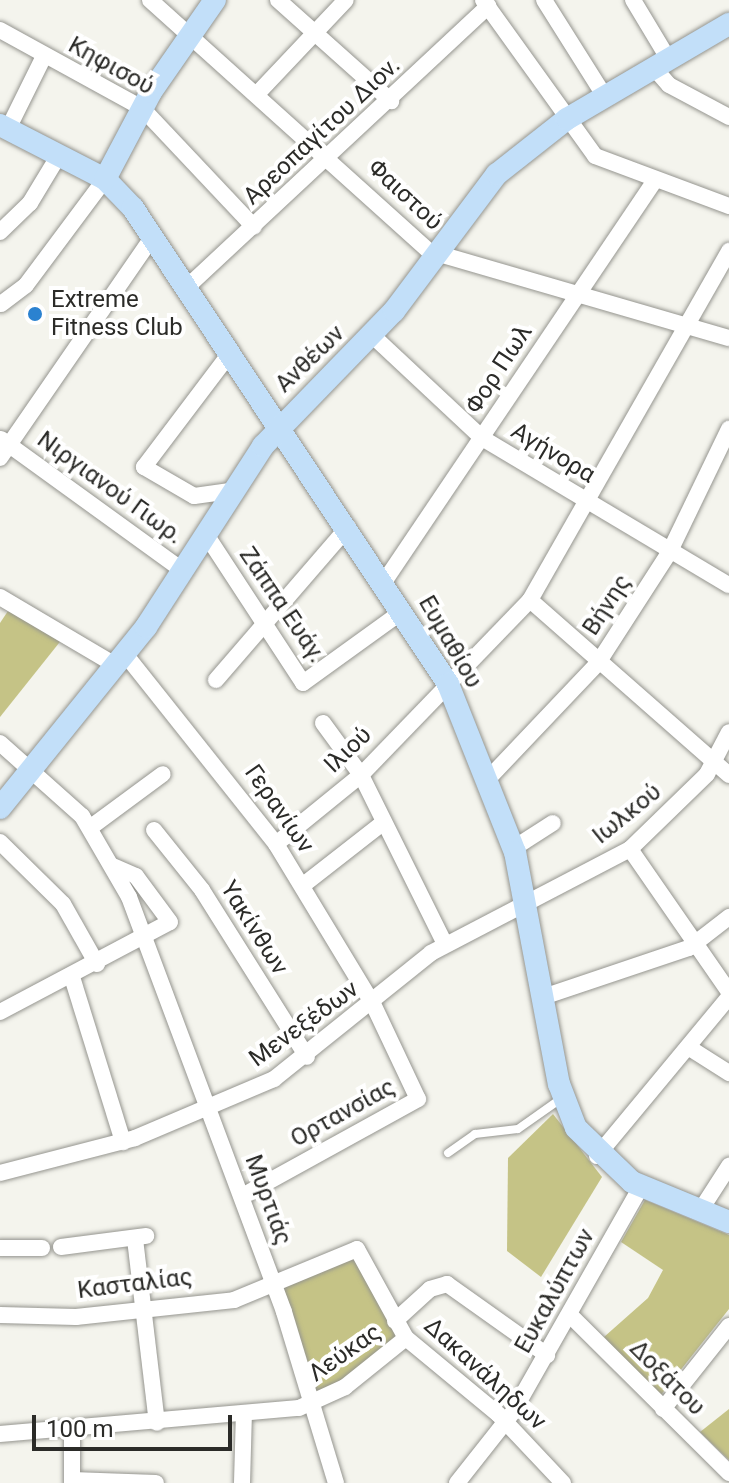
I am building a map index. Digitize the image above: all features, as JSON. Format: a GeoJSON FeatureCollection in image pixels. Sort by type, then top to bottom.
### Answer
{"type":"FeatureCollection","features":[{"type":"Feature","properties":{"kind":"street","name":"Φαιστού"},"geometry":{"type":"LineString","coordinates":[[150,0],[436,255],[729,338]]}},
{"type":"Feature","properties":{"kind":"street"},"geometry":{"type":"LineString","coordinates":[[1,304],[26,285],[105,179],[142,108],[215,0]]}},
{"type":"Feature","properties":{"kind":"street"},"geometry":{"type":"LineString","coordinates":[[278,0],[391,101]]}},
{"type":"Feature","properties":{"kind":"street"},"geometry":{"type":"LineString","coordinates":[[257,94],[346,0]]}},
{"type":"Feature","properties":{"kind":"street"},"geometry":{"type":"LineString","coordinates":[[544,0],[605,97]]}},
{"type":"Feature","properties":{"kind":"street"},"geometry":{"type":"LineString","coordinates":[[633,0],[669,85],[729,117]]}},
{"type":"Feature","properties":{"kind":"street"},"geometry":{"type":"LineString","coordinates":[[486,3],[595,156],[653,183],[729,206]]}},
{"type":"Feature","properties":{"kind":"street","name":"Αρεοπαγίτου Διον."},"geometry":{"type":"LineString","coordinates":[[185,289],[331,159],[486,3]]}},
{"type":"Feature","properties":{"kind":"street","name":"Ανθέων"},"geometry":{"type":"LineString","coordinates":[[0,808],[30,764],[120,660],[182,570],[230,491],[281,423],[372,335],[505,166],[567,119],[729,24]]}},
{"type":"Feature","properties":{"kind":"street","name":"Κηφισού"},"geometry":{"type":"LineString","coordinates":[[0,30],[142,108],[254,227]]}},
{"type":"Feature","properties":{"kind":"street","name":"Ευμαθίου"},"geometry":{"type":"LineString","coordinates":[[44,56],[4,127],[105,179],[152,238],[281,423],[448,684],[514,848],[563,1097],[597,1156],[641,1187],[729,1222]]}},
{"type":"Feature","properties":{"kind":"street"},"geometry":{"type":"LineString","coordinates":[[0,232],[30,203],[59,155]]}},
{"type":"Feature","properties":{"kind":"street","name":"Φορ Πωλ"},"geometry":{"type":"LineString","coordinates":[[384,582],[653,183]]}},
{"type":"Feature","properties":{"kind":"street"},"geometry":{"type":"LineString","coordinates":[[3,447],[152,238]]}},
{"type":"Feature","properties":{"kind":"street","name":"Ιλιού"},"geometry":{"type":"LineString","coordinates":[[276,844],[361,775],[530,600],[729,251]]}},
{"type":"Feature","properties":{"kind":"street","name":"Αγήνορα"},"geometry":{"type":"LineString","coordinates":[[372,335],[482,438],[669,553],[729,585]]}},
{"type":"Feature","properties":{"kind":"street"},"geometry":{"type":"LineString","coordinates":[[230,491],[194,496],[144,467],[231,352]]}},
{"type":"Feature","properties":{"kind":"street","name":"Βήνης"},"geometry":{"type":"LineString","coordinates":[[487,780],[598,663],[669,553],[729,429]]}},
{"type":"Feature","properties":{"kind":"street","name":"Νιργιανού Γιωρ."},"geometry":{"type":"LineString","coordinates":[[3,447],[182,570]]}},
{"type":"Feature","properties":{"kind":"street"},"geometry":{"type":"LineString","coordinates":[[216,680],[348,527]]}},
{"type":"Feature","properties":{"kind":"street","name":"Ζάππα Ευάγ."},"geometry":{"type":"LineString","coordinates":[[205,533],[303,683],[403,611]]}},
{"type":"Feature","properties":{"kind":"street"},"geometry":{"type":"LineString","coordinates":[[0,597],[120,660]]}},
{"type":"Feature","properties":{"kind":"street"},"geometry":{"type":"LineString","coordinates":[[530,600],[598,663],[729,775]]}},
{"type":"Feature","properties":{"kind":"street","name":"Γερανίων"},"geometry":{"type":"LineString","coordinates":[[120,660],[276,844],[373,1004]]}},
{"type":"Feature","properties":{"kind":"street"},"geometry":{"type":"LineString","coordinates":[[323,723],[361,775],[445,944]]}},
{"type":"Feature","properties":{"kind":"street","name":"Ιωλκού"},"geometry":{"type":"LineString","coordinates":[[525,900],[630,849],[715,762],[729,732]]}},
{"type":"Feature","properties":{"kind":"street","name":"Μυρτιάς"},"geometry":{"type":"LineString","coordinates":[[0,743],[30,764],[91,827],[113,866],[145,938],[242,1196],[336,1483]]}},
{"type":"Feature","properties":{"kind":"street"},"geometry":{"type":"LineString","coordinates":[[91,827],[163,774]]}},
{"type":"Feature","properties":{"kind":"street"},"geometry":{"type":"LineString","coordinates":[[302,886],[384,822]]}},
{"type":"Feature","properties":{"kind":"street"},"geometry":{"type":"LineString","coordinates":[[514,848],[553,823]]}},
{"type":"Feature","properties":{"kind":"street","name":"Υακίνθων"},"geometry":{"type":"LineString","coordinates":[[154,830],[202,890],[307,1057]]}},
{"type":"Feature","properties":{"kind":"street"},"geometry":{"type":"LineString","coordinates":[[0,842],[63,904],[97,964]]}},
{"type":"Feature","properties":{"kind":"street"},"geometry":{"type":"LineString","coordinates":[[597,1156],[729,994],[630,849]]}},
{"type":"Feature","properties":{"kind":"street","name":"Μυρτιάς"},"geometry":{"type":"LineString","coordinates":[[113,866],[129,870],[168,916],[145,938]]}},
{"type":"Feature","properties":{"kind":"street","name":"Μενεξέδων"},"geometry":{"type":"LineString","coordinates":[[0,1173],[123,1142],[209,1110],[307,1057],[445,944],[525,900]]}},
{"type":"Feature","properties":{"kind":"street"},"geometry":{"type":"LineString","coordinates":[[543,997],[695,945],[729,917]]}},
{"type":"Feature","properties":{"kind":"street"},"geometry":{"type":"LineString","coordinates":[[0,1012],[145,938]]}},
{"type":"Feature","properties":{"kind":"street"},"geometry":{"type":"LineString","coordinates":[[72,977],[123,1142]]}},
{"type":"Feature","properties":{"kind":"street","name":"Ορτανσίας"},"geometry":{"type":"LineString","coordinates":[[242,1196],[418,1099],[373,1004]]}},
{"type":"Feature","properties":{"kind":"street"},"geometry":{"type":"LineString","coordinates":[[688,1047],[729,1073]]}},
{"type":"Feature","properties":{"kind":"street"},"geometry":{"type":"LineString","coordinates":[[700,1211],[729,1166]]}},
{"type":"Feature","properties":{"kind":"street","name":"Ευκαλύπτων"},"geometry":{"type":"LineString","coordinates":[[457,1483],[508,1419],[571,1316],[641,1187]]}},
{"type":"Feature","properties":{"kind":"street"},"geometry":{"type":"LineString","coordinates":[[61,1247],[141,1238],[144,1309],[157,1423]]}},
{"type":"Feature","properties":{"kind":"street"},"geometry":{"type":"LineString","coordinates":[[0,1248],[42,1248]]}},
{"type":"Feature","properties":{"kind":"street","name":"Δακανάληδων"},"geometry":{"type":"LineString","coordinates":[[273,1283],[357,1249],[406,1338],[508,1419],[563,1483]]}},
{"type":"Feature","properties":{"kind":"street","name":"Κασταλίας"},"geometry":{"type":"LineString","coordinates":[[0,1315],[144,1309],[234,1300],[273,1283]]}},
{"type":"Feature","properties":{"kind":"street"},"geometry":{"type":"LineString","coordinates":[[395,1321],[430,1289],[447,1284],[547,1355]]}},
{"type":"Feature","properties":{"kind":"street","name":"Δοξάτου"},"geometry":{"type":"LineString","coordinates":[[571,1316],[729,1473]]}},
{"type":"Feature","properties":{"kind":"street"},"geometry":{"type":"LineString","coordinates":[[663,1409],[729,1326]]}},
{"type":"Feature","properties":{"kind":"street","name":"Λεύκας"},"geometry":{"type":"LineString","coordinates":[[0,1434],[157,1423],[311,1405],[406,1338]]}},
{"type":"Feature","properties":{"kind":"street"},"geometry":{"type":"LineString","coordinates":[[242,1483],[244,1413]]}},
{"type":"Feature","properties":{"kind":"street"},"geometry":{"type":"LineString","coordinates":[[72,1429],[72,1481],[156,1483]]}},
{"type":"Feature","properties":{"kind":"lane"},"geometry":{"type":"LineString","coordinates":[[448,1153],[475,1134],[518,1129],[563,1097]]}},
{"type":"Feature","properties":{"kind":"shaded area"},"geometry":{"type":"Polygon","coordinates":[[[10,608],[63,638],[0,717],[0,623],[10,608]]]}},
{"type":"Feature","properties":{"kind":"shaded area"},"geometry":{"type":"Polygon","coordinates":[[[553,1114],[602,1177],[541,1277],[507,1251],[508,1158],[553,1114]]]}},
{"type":"Feature","properties":{"kind":"shaded area"},"geometry":{"type":"Polygon","coordinates":[[[645,1200],[729,1235],[729,1309],[660,1396],[604,1337],[648,1298],[663,1270],[621,1242],[645,1200]]]}},
{"type":"Feature","properties":{"kind":"shaded area"},"geometry":{"type":"Polygon","coordinates":[[[359,1250],[406,1338],[311,1405],[281,1286],[359,1250]]]}},
{"type":"Feature","properties":{"kind":"shaded area"},"geometry":{"type":"Polygon","coordinates":[[[729,1409],[729,1460],[700,1432],[729,1409]]]}},
{"type":"Feature","properties":{"kind":"place","name":"Extreme Fitness Club"},"geometry":{"type":"Point","coordinates":[35,314]}}]}
